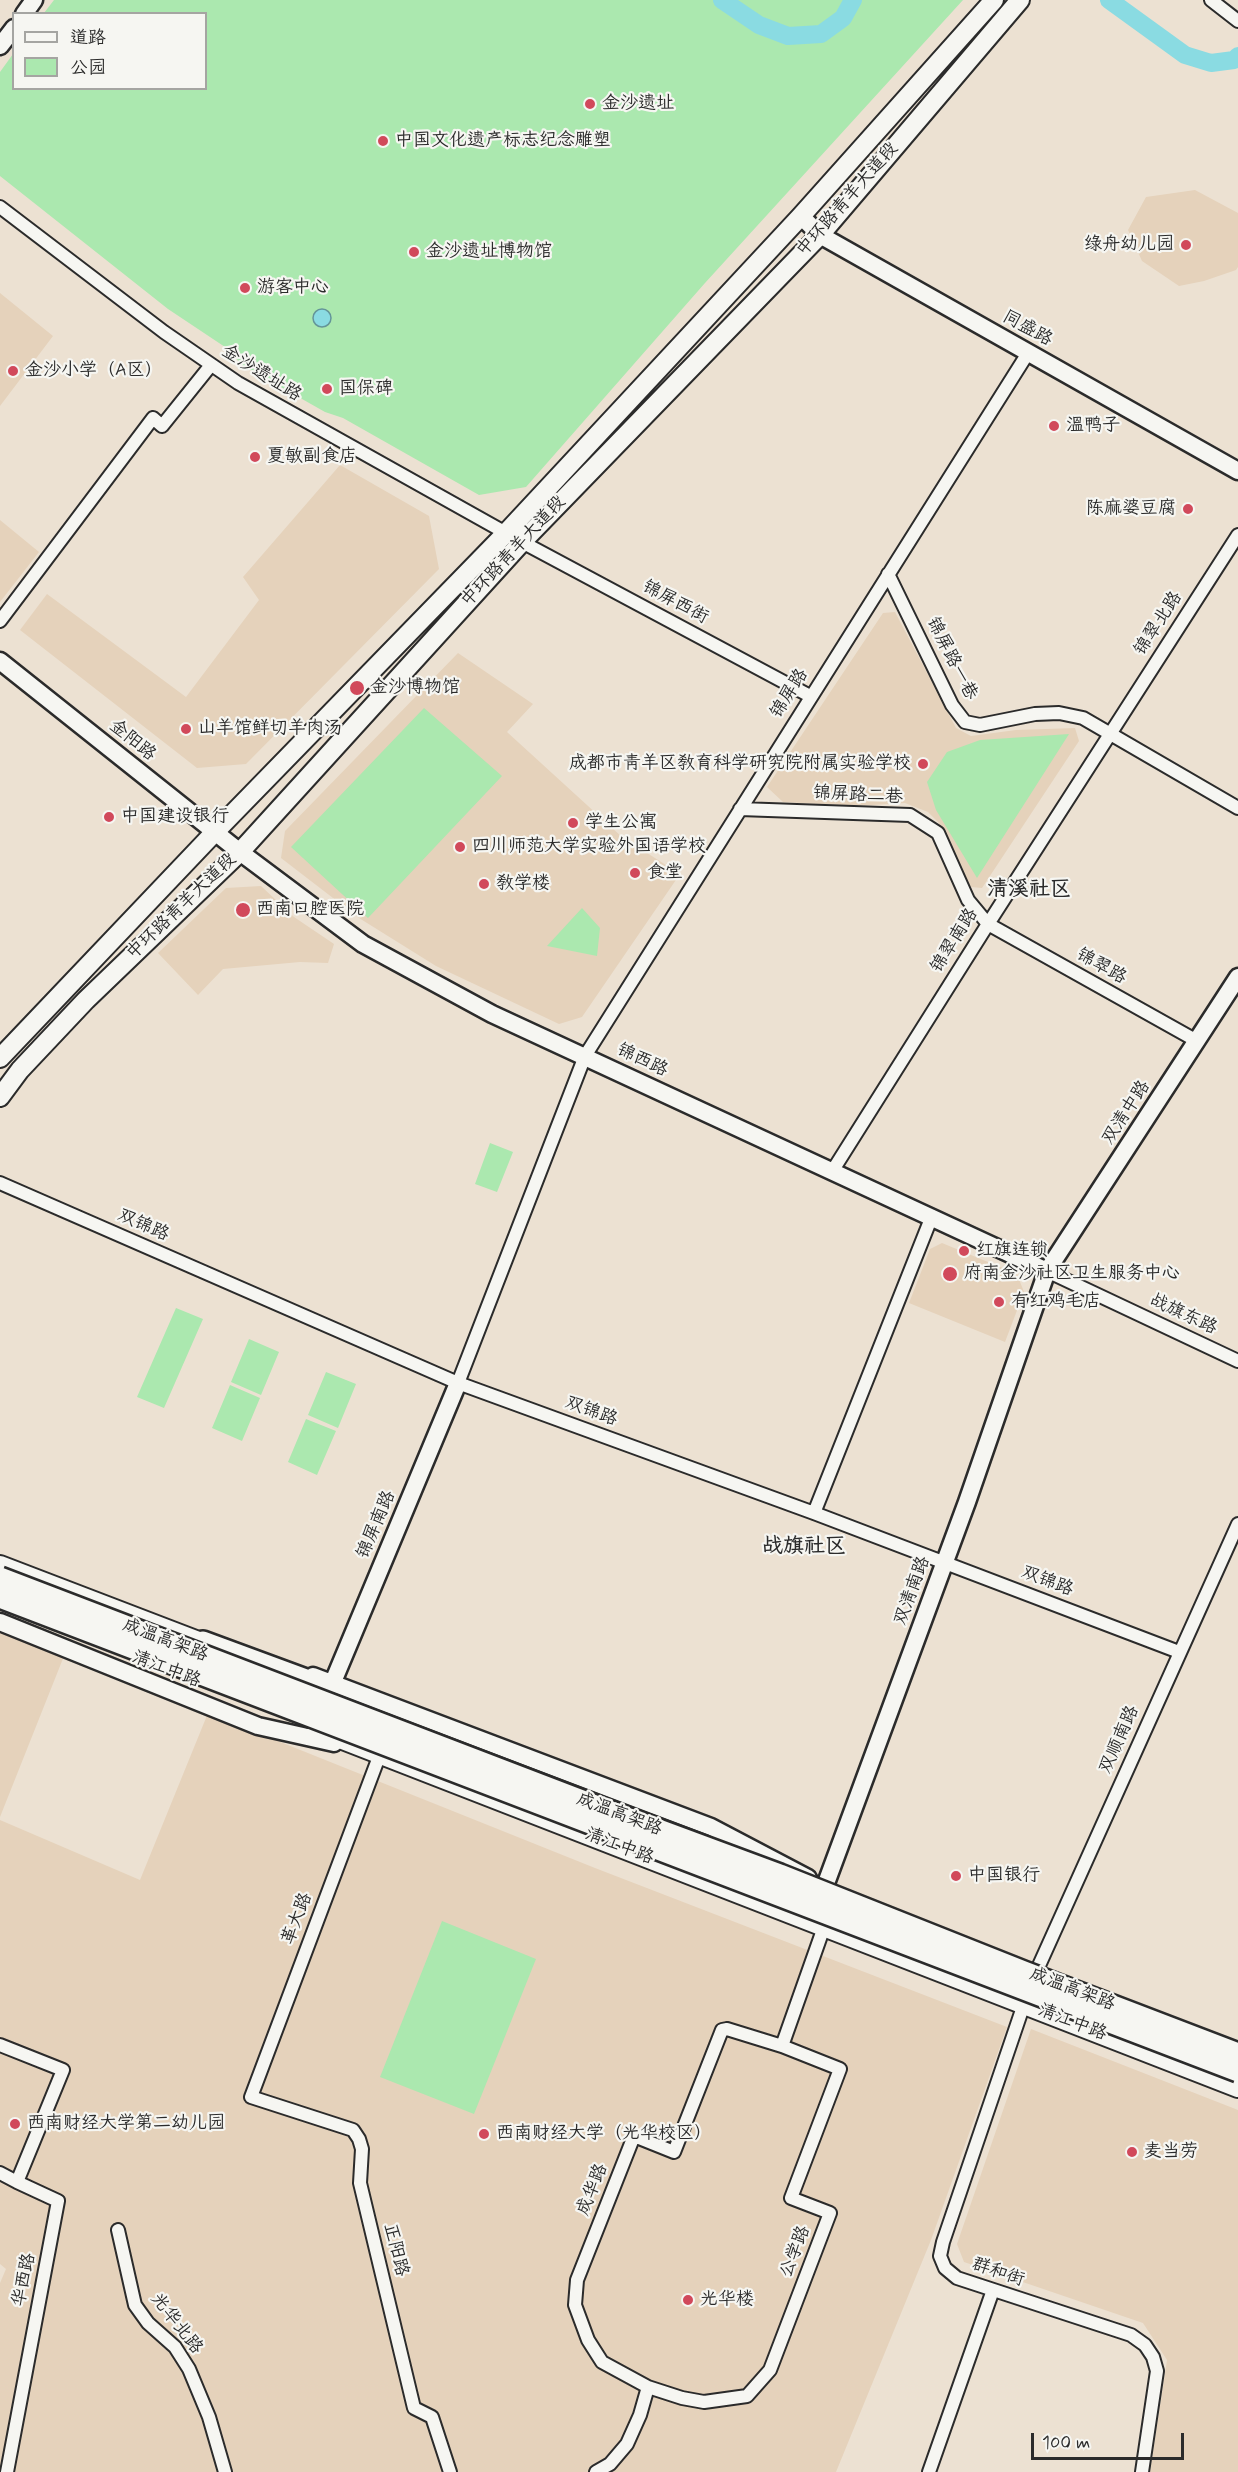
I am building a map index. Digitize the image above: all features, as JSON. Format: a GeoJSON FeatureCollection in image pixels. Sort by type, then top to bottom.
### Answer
{"type":"FeatureCollection","features":[{"type":"Feature","properties":{"kind":"highway","name":"成温高架路"},"geometry":{"type":"LineString","coordinates":[[0,1578],[780,1875],[1024,1972],[1238,2052]]}},
{"type":"Feature","properties":{"kind":"highway","name":"成温高架路"},"geometry":{"type":"LineString","coordinates":[[0,1597],[380,1750],[999,1979],[1238,2071]]}},
{"type":"Feature","properties":{"kind":"highway"},"geometry":{"type":"LineString","coordinates":[[0,1606],[252,1707],[380,1750]]}},
{"type":"Feature","properties":{"kind":"highway"},"geometry":{"type":"LineString","coordinates":[[203,1642],[329,1685],[640,1809],[780,1875]]}},
{"type":"Feature","properties":{"kind":"highway"},"geometry":{"type":"LineString","coordinates":[[999,1979],[1050,2012],[1238,2087]]}},
{"type":"Feature","properties":{"kind":"main road","name":"中环路青羊大道段"},"geometry":{"type":"LineString","coordinates":[[0,1057],[506,533],[801,216],[994,0]]}},
{"type":"Feature","properties":{"kind":"main road","name":"中环路青羊大道段"},"geometry":{"type":"LineString","coordinates":[[0,1097],[20,1070],[86,1000],[240,852],[522,542],[820,235],[1020,0]]}},
{"type":"Feature","properties":{"kind":"main road"},"geometry":{"type":"LineString","coordinates":[[0,1086],[20,1070]]}},
{"type":"Feature","properties":{"kind":"main road","name":"清江中路"},"geometry":{"type":"LineString","coordinates":[[0,1565],[203,1642],[328,1697],[825,1886],[1238,2052]]}},
{"type":"Feature","properties":{"kind":"main road","name":"清江中路"},"geometry":{"type":"LineString","coordinates":[[0,1606],[380,1750],[824,1927],[1238,2087]]}},
{"type":"Feature","properties":{"kind":"street"},"geometry":{"type":"LineString","coordinates":[[1211,0],[1237,20]]}},
{"type":"Feature","properties":{"kind":"street"},"geometry":{"type":"LineString","coordinates":[[0,46],[12,31]]}},
{"type":"Feature","properties":{"kind":"street","name":"金沙遗址路"},"geometry":{"type":"LineString","coordinates":[[0,207],[165,332],[238,383],[352,449],[522,542]]}},
{"type":"Feature","properties":{"kind":"street","name":"同盛路"},"geometry":{"type":"LineString","coordinates":[[801,216],[820,235],[1238,471]]}},
{"type":"Feature","properties":{"kind":"street","name":"锦屏路"},"geometry":{"type":"LineString","coordinates":[[458,1383],[585,1056],[1028,353]]}},
{"type":"Feature","properties":{"kind":"street"},"geometry":{"type":"LineString","coordinates":[[0,621],[153,418],[162,426],[211,365]]}},
{"type":"Feature","properties":{"kind":"street","name":"锦翠北路"},"geometry":{"type":"LineString","coordinates":[[1110,733],[1238,535]]}},
{"type":"Feature","properties":{"kind":"street","name":"锦屏西街"},"geometry":{"type":"LineString","coordinates":[[522,542],[810,696]]}},
{"type":"Feature","properties":{"kind":"street","name":"锦屏路一巷"},"geometry":{"type":"LineString","coordinates":[[888,574],[952,705],[965,722],[980,725],[1035,714],[1059,713],[1083,717],[1110,733]]}},
{"type":"Feature","properties":{"kind":"street","name":"金阳路"},"geometry":{"type":"LineString","coordinates":[[0,661],[240,852]]}},
{"type":"Feature","properties":{"kind":"street"},"geometry":{"type":"LineString","coordinates":[[1110,733],[1238,808]]}},
{"type":"Feature","properties":{"kind":"street","name":"锦翠南路"},"geometry":{"type":"LineString","coordinates":[[833,1170],[1110,733]]}},
{"type":"Feature","properties":{"kind":"street","name":"锦屏路二巷"},"geometry":{"type":"LineString","coordinates":[[740,809],[910,815],[938,833],[968,900],[988,924]]}},
{"type":"Feature","properties":{"kind":"street","name":"锦西路"},"geometry":{"type":"LineString","coordinates":[[240,852],[363,944],[492,1014],[1047,1271]]}},
{"type":"Feature","properties":{"kind":"street","name":"锦翠路"},"geometry":{"type":"LineString","coordinates":[[988,924],[1197,1041]]}},
{"type":"Feature","properties":{"kind":"street","name":"双清中路"},"geometry":{"type":"LineString","coordinates":[[1047,1271],[1238,977]]}},
{"type":"Feature","properties":{"kind":"street","name":"双锦路"},"geometry":{"type":"LineString","coordinates":[[0,1183],[458,1383],[814,1512],[1179,1652]]}},
{"type":"Feature","properties":{"kind":"street"},"geometry":{"type":"LineString","coordinates":[[814,1512],[932,1216]]}},
{"type":"Feature","properties":{"kind":"street","name":"战旗东路"},"geometry":{"type":"LineString","coordinates":[[1047,1271],[1238,1361]]}},
{"type":"Feature","properties":{"kind":"street","name":"双清南路"},"geometry":{"type":"LineString","coordinates":[[824,1927],[825,1886],[944,1562],[1047,1271]]}},
{"type":"Feature","properties":{"kind":"street","name":"锦屏南路"},"geometry":{"type":"LineString","coordinates":[[329,1685],[458,1383]]}},
{"type":"Feature","properties":{"kind":"street","name":"双顺南路"},"geometry":{"type":"LineString","coordinates":[[1037,1970],[1238,1524]]}},
{"type":"Feature","properties":{"kind":"street"},"geometry":{"type":"LineString","coordinates":[[0,1622],[258,1726],[380,1750]]}},
{"type":"Feature","properties":{"kind":"street","name":"清江中路"},"geometry":{"type":"LineString","coordinates":[[329,1685],[711,1827],[825,1886]]}},
{"type":"Feature","properties":{"kind":"street","name":"革大路"},"geometry":{"type":"LineString","coordinates":[[251,2097],[380,1750]]}},
{"type":"Feature","properties":{"kind":"street"},"geometry":{"type":"LineString","coordinates":[[782,2046],[824,1927]]}},
{"type":"Feature","properties":{"kind":"street","name":"群和街"},"geometry":{"type":"LineString","coordinates":[[1024,2004],[940,2256],[945,2268],[957,2278],[1131,2335],[1145,2345],[1153,2357],[1157,2371],[1142,2472]]}},
{"type":"Feature","properties":{"kind":"street","name":"成华路"},"geometry":{"type":"LineString","coordinates":[[648,2387],[602,2362],[588,2340],[575,2305],[577,2280],[633,2136],[674,2152],[722,2030],[728,2029],[782,2046]]}},
{"type":"Feature","properties":{"kind":"street"},"geometry":{"type":"LineString","coordinates":[[0,2045],[63,2070],[17,2182],[0,2173]]}},
{"type":"Feature","properties":{"kind":"street","name":"公学路"},"geometry":{"type":"LineString","coordinates":[[648,2387],[682,2398],[704,2402],[747,2396],[770,2370],[830,2213],[791,2198],[840,2069],[782,2046]]}},
{"type":"Feature","properties":{"kind":"street","name":"正阳路"},"geometry":{"type":"LineString","coordinates":[[251,2097],[352,2130],[359,2139],[362,2149],[360,2183],[414,2408],[432,2417],[450,2472]]}},
{"type":"Feature","properties":{"kind":"street","name":"华西路"},"geometry":{"type":"LineString","coordinates":[[7,2472],[58,2201],[17,2182]]}},
{"type":"Feature","properties":{"kind":"street","name":"光华北路"},"geometry":{"type":"LineString","coordinates":[[118,2230],[135,2305],[148,2323],[175,2347],[189,2369],[209,2417],[225,2472]]}},
{"type":"Feature","properties":{"kind":"street"},"geometry":{"type":"LineString","coordinates":[[929,2472],[993,2290]]}},
{"type":"Feature","properties":{"kind":"street"},"geometry":{"type":"LineString","coordinates":[[596,2472],[610,2464],[627,2444],[640,2415],[648,2387]]}},
{"type":"Feature","properties":{"kind":"shaded area","name":"绿舟幼儿园"},"geometry":{"type":"Polygon","coordinates":[[[1195,190],[1238,213],[1238,267],[1236,270],[1204,281],[1179,286],[1142,261],[1128,230],[1146,197],[1195,190]]]}},
{"type":"Feature","properties":{"kind":"shaded area","name":"金沙小学（A区）"},"geometry":{"type":"Polygon","coordinates":[[[0,293],[53,336],[0,406],[0,293]]]}},
{"type":"Feature","properties":{"kind":"shaded area"},"geometry":{"type":"Polygon","coordinates":[[[340,465],[429,516],[439,569],[246,764],[197,768],[20,630],[47,594],[186,697],[259,600],[243,577],[340,465]]]}},
{"type":"Feature","properties":{"kind":"shaded area"},"geometry":{"type":"Polygon","coordinates":[[[0,520],[39,552],[0,602],[0,520]]]}},
{"type":"Feature","properties":{"kind":"shaded area","name":"成都市青羊区教育科学研究院附属实验学校"},"geometry":{"type":"Polygon","coordinates":[[[895,612],[956,728],[971,736],[1016,730],[1075,728],[1079,741],[982,888],[971,887],[938,822],[928,812],[905,803],[856,806],[783,802],[767,787],[883,613],[895,612]]]}},
{"type":"Feature","properties":{"kind":"shaded area","name":"四川师范大学实验外国语学校"},"geometry":{"type":"Polygon","coordinates":[[[458,653],[533,704],[507,732],[622,837],[680,874],[582,1017],[559,1024],[436,966],[359,918],[281,858],[285,831],[458,653]]]}},
{"type":"Feature","properties":{"kind":"shaded area"},"geometry":{"type":"Polygon","coordinates":[[[261,886],[294,917],[334,944],[328,963],[300,962],[223,969],[198,995],[158,953],[226,888],[261,886]]]}},
{"type":"Feature","properties":{"kind":"shaded area"},"geometry":{"type":"Polygon","coordinates":[[[942,1243],[1017,1274],[1024,1292],[1005,1342],[909,1303],[930,1249],[942,1243]]]}},
{"type":"Feature","properties":{"kind":"shaded area"},"geometry":{"type":"Polygon","coordinates":[[[0,1631],[64,1656],[0,1817],[0,1631]]]}},
{"type":"Feature","properties":{"kind":"shaded area","name":"西南财经大学（光华校区）"},"geometry":{"type":"Polygon","coordinates":[[[208,1713],[595,1868],[1007,2027],[931,2240],[836,2472],[0,2472],[0,2283],[6,2269],[0,2264],[0,1820],[140,1880],[208,1713]]]}},
{"type":"Feature","properties":{"kind":"shaded area"},"geometry":{"type":"Polygon","coordinates":[[[1031,2029],[1238,2110],[1238,2472],[1150,2472],[1167,2360],[1143,2323],[964,2262],[957,2244],[1031,2029]]]}},
{"type":"Feature","properties":{"kind":"green space","name":"金沙遗址博物馆"},"geometry":{"type":"Polygon","coordinates":[[[54,0],[963,0],[705,283],[526,487],[479,495],[343,418],[325,412],[242,365],[228,349],[168,309],[0,176],[0,72],[12,55],[12,90],[207,90],[207,12],[45,12],[54,0]]]}},
{"type":"Feature","properties":{"kind":"green space"},"geometry":{"type":"Polygon","coordinates":[[[424,708],[502,776],[368,918],[291,847],[424,708]]]}},
{"type":"Feature","properties":{"kind":"green space"},"geometry":{"type":"Polygon","coordinates":[[[1069,734],[977,878],[936,810],[927,782],[947,752],[980,740],[1069,734]]]}},
{"type":"Feature","properties":{"kind":"green space"},"geometry":{"type":"Polygon","coordinates":[[[582,908],[600,928],[597,956],[547,946],[582,908]]]}},
{"type":"Feature","properties":{"kind":"green space"},"geometry":{"type":"Polygon","coordinates":[[[490,1143],[513,1152],[497,1192],[475,1184],[490,1143]]]}},
{"type":"Feature","properties":{"kind":"green space"},"geometry":{"type":"Polygon","coordinates":[[[176,1308],[203,1319],[164,1408],[137,1397],[176,1308]]]}},
{"type":"Feature","properties":{"kind":"green space"},"geometry":{"type":"Polygon","coordinates":[[[249,1339],[279,1352],[261,1395],[231,1382],[249,1339]]]}},
{"type":"Feature","properties":{"kind":"green space"},"geometry":{"type":"Polygon","coordinates":[[[326,1372],[356,1384],[338,1428],[308,1415],[326,1372]]]}},
{"type":"Feature","properties":{"kind":"green space"},"geometry":{"type":"Polygon","coordinates":[[[230,1385],[260,1398],[242,1441],[212,1428],[230,1385]]]}},
{"type":"Feature","properties":{"kind":"green space"},"geometry":{"type":"Polygon","coordinates":[[[306,1419],[336,1431],[317,1475],[288,1462],[306,1419]]]}},
{"type":"Feature","properties":{"kind":"green space"},"geometry":{"type":"Polygon","coordinates":[[[442,1921],[536,1959],[474,2114],[380,2077],[442,1921]]]}},
{"type":"Feature","properties":{"kind":"water"},"geometry":{"type":"Polygon","coordinates":[[[322,309],[328,312],[331,318],[328,324],[322,327],[316,324],[313,318],[316,312],[322,309]]]}},
{"type":"Feature","properties":{"kind":"waterway"},"geometry":{"type":"LineString","coordinates":[[722,0],[759,25],[788,36],[821,34],[843,18],[853,0]]}},
{"type":"Feature","properties":{"kind":"waterway"},"geometry":{"type":"LineString","coordinates":[[1109,0],[1185,55],[1211,63],[1234,60],[1238,56]]}},
{"type":"Feature","properties":{"kind":"place","name":"金沙遗址"},"geometry":{"type":"Point","coordinates":[590,104]}},
{"type":"Feature","properties":{"kind":"place","name":"中国文化遗产标志纪念雕塑"},"geometry":{"type":"Point","coordinates":[383,141]}},
{"type":"Feature","properties":{"kind":"place","name":"绿舟幼儿园"},"geometry":{"type":"Point","coordinates":[1186,245]}},
{"type":"Feature","properties":{"kind":"place","name":"金沙遗址博物馆"},"geometry":{"type":"Point","coordinates":[414,252]}},
{"type":"Feature","properties":{"kind":"place","name":"游客中心"},"geometry":{"type":"Point","coordinates":[245,288]}},
{"type":"Feature","properties":{"kind":"place","name":"金沙小学（A区）"},"geometry":{"type":"Point","coordinates":[13,371]}},
{"type":"Feature","properties":{"kind":"place","name":"国保碑"},"geometry":{"type":"Point","coordinates":[327,389]}},
{"type":"Feature","properties":{"kind":"place","name":"温鸭子"},"geometry":{"type":"Point","coordinates":[1054,426]}},
{"type":"Feature","properties":{"kind":"place","name":"夏敏副食店"},"geometry":{"type":"Point","coordinates":[255,457]}},
{"type":"Feature","properties":{"kind":"place","name":"陈麻婆豆腐"},"geometry":{"type":"Point","coordinates":[1188,509]}},
{"type":"Feature","properties":{"kind":"place","name":"金沙博物馆"},"geometry":{"type":"Point","coordinates":[357,688]}},
{"type":"Feature","properties":{"kind":"place","name":"山羊馆鲜切羊肉汤"},"geometry":{"type":"Point","coordinates":[186,729]}},
{"type":"Feature","properties":{"kind":"place","name":"成都市青羊区教育科学研究院附属实验学校"},"geometry":{"type":"Point","coordinates":[923,764]}},
{"type":"Feature","properties":{"kind":"place","name":"中国建设银行"},"geometry":{"type":"Point","coordinates":[109,817]}},
{"type":"Feature","properties":{"kind":"place","name":"学生公寓"},"geometry":{"type":"Point","coordinates":[573,823]}},
{"type":"Feature","properties":{"kind":"place","name":"四川师范大学实验外国语学校"},"geometry":{"type":"Point","coordinates":[460,847]}},
{"type":"Feature","properties":{"kind":"place","name":"食堂"},"geometry":{"type":"Point","coordinates":[635,873]}},
{"type":"Feature","properties":{"kind":"place","name":"教学楼"},"geometry":{"type":"Point","coordinates":[484,884]}},
{"type":"Feature","properties":{"kind":"place","name":"西南口腔医院"},"geometry":{"type":"Point","coordinates":[243,910]}},
{"type":"Feature","properties":{"kind":"place","name":"红旗连锁"},"geometry":{"type":"Point","coordinates":[964,1251]}},
{"type":"Feature","properties":{"kind":"place","name":"府南金沙社区卫生服务中心"},"geometry":{"type":"Point","coordinates":[950,1274]}},
{"type":"Feature","properties":{"kind":"place","name":"有红鸡毛店"},"geometry":{"type":"Point","coordinates":[999,1302]}},
{"type":"Feature","properties":{"kind":"place","name":"中国银行"},"geometry":{"type":"Point","coordinates":[956,1876]}},
{"type":"Feature","properties":{"kind":"place","name":"西南财经大学第二幼儿园"},"geometry":{"type":"Point","coordinates":[15,2124]}},
{"type":"Feature","properties":{"kind":"place","name":"西南财经大学（光华校区）"},"geometry":{"type":"Point","coordinates":[484,2134]}},
{"type":"Feature","properties":{"kind":"place","name":"麦当劳"},"geometry":{"type":"Point","coordinates":[1132,2152]}},
{"type":"Feature","properties":{"kind":"place","name":"光华楼"},"geometry":{"type":"Point","coordinates":[688,2300]}},
{"type":"Feature","properties":{"kind":"district","name":"清溪社区"},"geometry":{"type":"Point","coordinates":[1029,891]}},
{"type":"Feature","properties":{"kind":"district","name":"战旗社区"},"geometry":{"type":"Point","coordinates":[804,1548]}}]}
